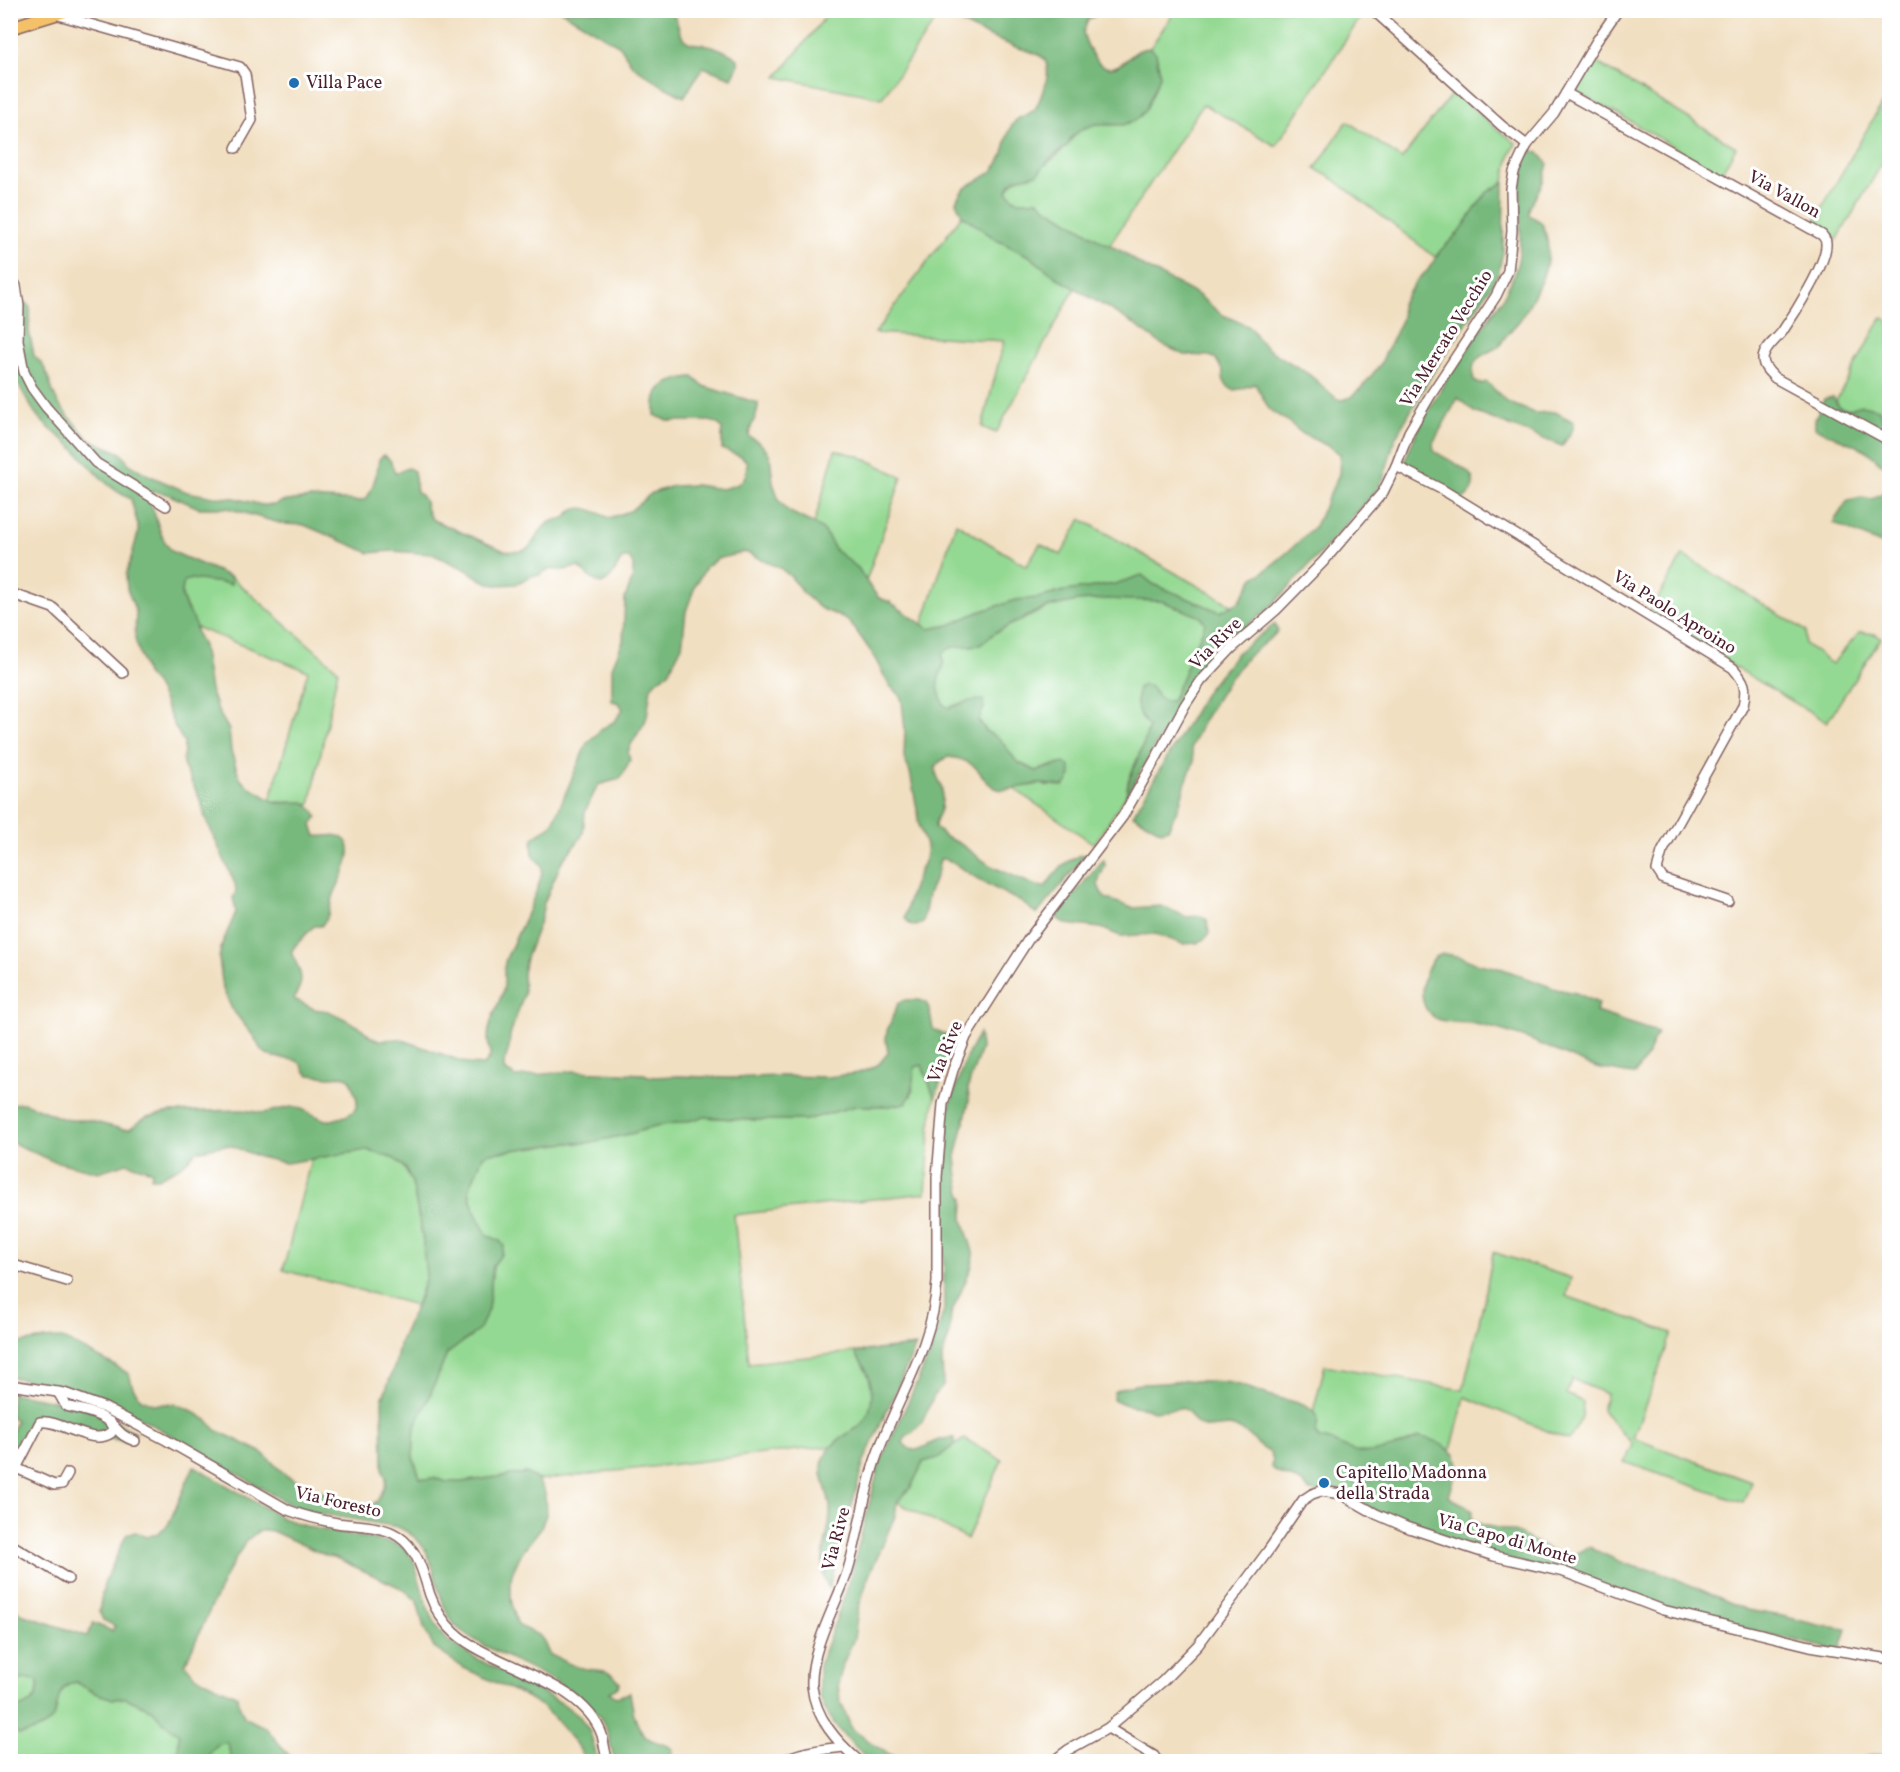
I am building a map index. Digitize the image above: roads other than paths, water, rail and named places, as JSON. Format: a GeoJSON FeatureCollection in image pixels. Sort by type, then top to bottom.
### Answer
{"type":"FeatureCollection","features":[{"type":"Feature","properties":{"kind":"main road"},"geometry":{"type":"LineString","coordinates":[[13,25],[68,10]]}},
{"type":"Feature","properties":{"kind":"street"},"geometry":{"type":"LineString","coordinates":[[1373,10],[1502,126],[1527,145]]}},
{"type":"Feature","properties":{"kind":"street","name":"Via Mercato Vecchio"},"geometry":{"type":"LineString","coordinates":[[1397,464],[1409,432],[1420,412],[1496,296],[1508,271],[1512,231],[1511,189],[1515,172],[1527,145],[1554,113],[1618,10]]}},
{"type":"Feature","properties":{"kind":"street"},"geometry":{"type":"LineString","coordinates":[[55,14],[240,68],[245,74],[252,120],[236,148]]}},
{"type":"Feature","properties":{"kind":"street","name":"Via Vallon"},"geometry":{"type":"LineString","coordinates":[[1566,93],[1822,235],[1826,245],[1825,253],[1810,286],[1787,324],[1766,351],[1763,358],[1764,363],[1766,369],[1781,382],[1890,441]]}},
{"type":"Feature","properties":{"kind":"street"},"geometry":{"type":"LineString","coordinates":[[10,275],[16,286],[19,306],[18,340],[24,372],[32,388],[96,463],[166,506]]}},
{"type":"Feature","properties":{"kind":"street","name":"Via Paolo Aproino"},"geometry":{"type":"LineString","coordinates":[[1397,464],[1733,668],[1742,679],[1746,692],[1743,706],[1662,852],[1657,870],[1663,879],[1728,901]]}},
{"type":"Feature","properties":{"kind":"street","name":"Via Rive"},"geometry":{"type":"LineString","coordinates":[[860,1761],[832,1735],[822,1718],[812,1688],[813,1671],[853,1551],[874,1461],[929,1331],[938,1274],[938,1177],[943,1104],[960,1053],[980,1014],[1028,940],[1123,816],[1185,705],[1201,681],[1232,648],[1276,610],[1323,562],[1372,507],[1383,492],[1397,464]]}},
{"type":"Feature","properties":{"kind":"street"},"geometry":{"type":"LineString","coordinates":[[10,593],[52,608],[123,673]]}},
{"type":"Feature","properties":{"kind":"street"},"geometry":{"type":"LineString","coordinates":[[10,1264],[67,1281]]}},
{"type":"Feature","properties":{"kind":"street","name":"Via Foresto"},"geometry":{"type":"LineString","coordinates":[[10,1385],[58,1392],[89,1401],[128,1419],[288,1510],[336,1523],[381,1530],[399,1537],[416,1555],[436,1610],[455,1633],[488,1653],[538,1678],[578,1703],[592,1717],[602,1735],[608,1761]]}},
{"type":"Feature","properties":{"kind":"street"},"geometry":{"type":"LineString","coordinates":[[58,1392],[66,1406],[89,1412],[110,1422],[123,1437],[135,1441]]}},
{"type":"Feature","properties":{"kind":"street"},"geometry":{"type":"LineString","coordinates":[[10,1480],[40,1422],[105,1437],[113,1429],[110,1422]]}},
{"type":"Feature","properties":{"kind":"street"},"geometry":{"type":"LineString","coordinates":[[16,1468],[54,1485],[62,1484],[68,1473]]}},
{"type":"Feature","properties":{"kind":"street","name":"Via Capo di Monte"},"geometry":{"type":"LineString","coordinates":[[1052,1761],[1108,1728],[1164,1681],[1186,1658],[1268,1551],[1303,1500],[1321,1491],[1341,1494],[1376,1514],[1406,1527],[1494,1556],[1564,1572],[1663,1610],[1810,1646],[1890,1659]]}},
{"type":"Feature","properties":{"kind":"street"},"geometry":{"type":"LineString","coordinates":[[10,1544],[69,1579]]}},
{"type":"Feature","properties":{"kind":"street"},"geometry":{"type":"LineString","coordinates":[[1108,1728],[1154,1756],[1158,1761]]}},
{"type":"Feature","properties":{"kind":"street"},"geometry":{"type":"LineString","coordinates":[[783,1761],[807,1753],[844,1747]]}},
{"type":"Feature","properties":{"kind":"place","name":"Villa Pace"},"geometry":{"type":"Point","coordinates":[294,83]}},
{"type":"Feature","properties":{"kind":"place","name":"Capitello Madonna della Strada"},"geometry":{"type":"Point","coordinates":[1324,1483]}}]}
